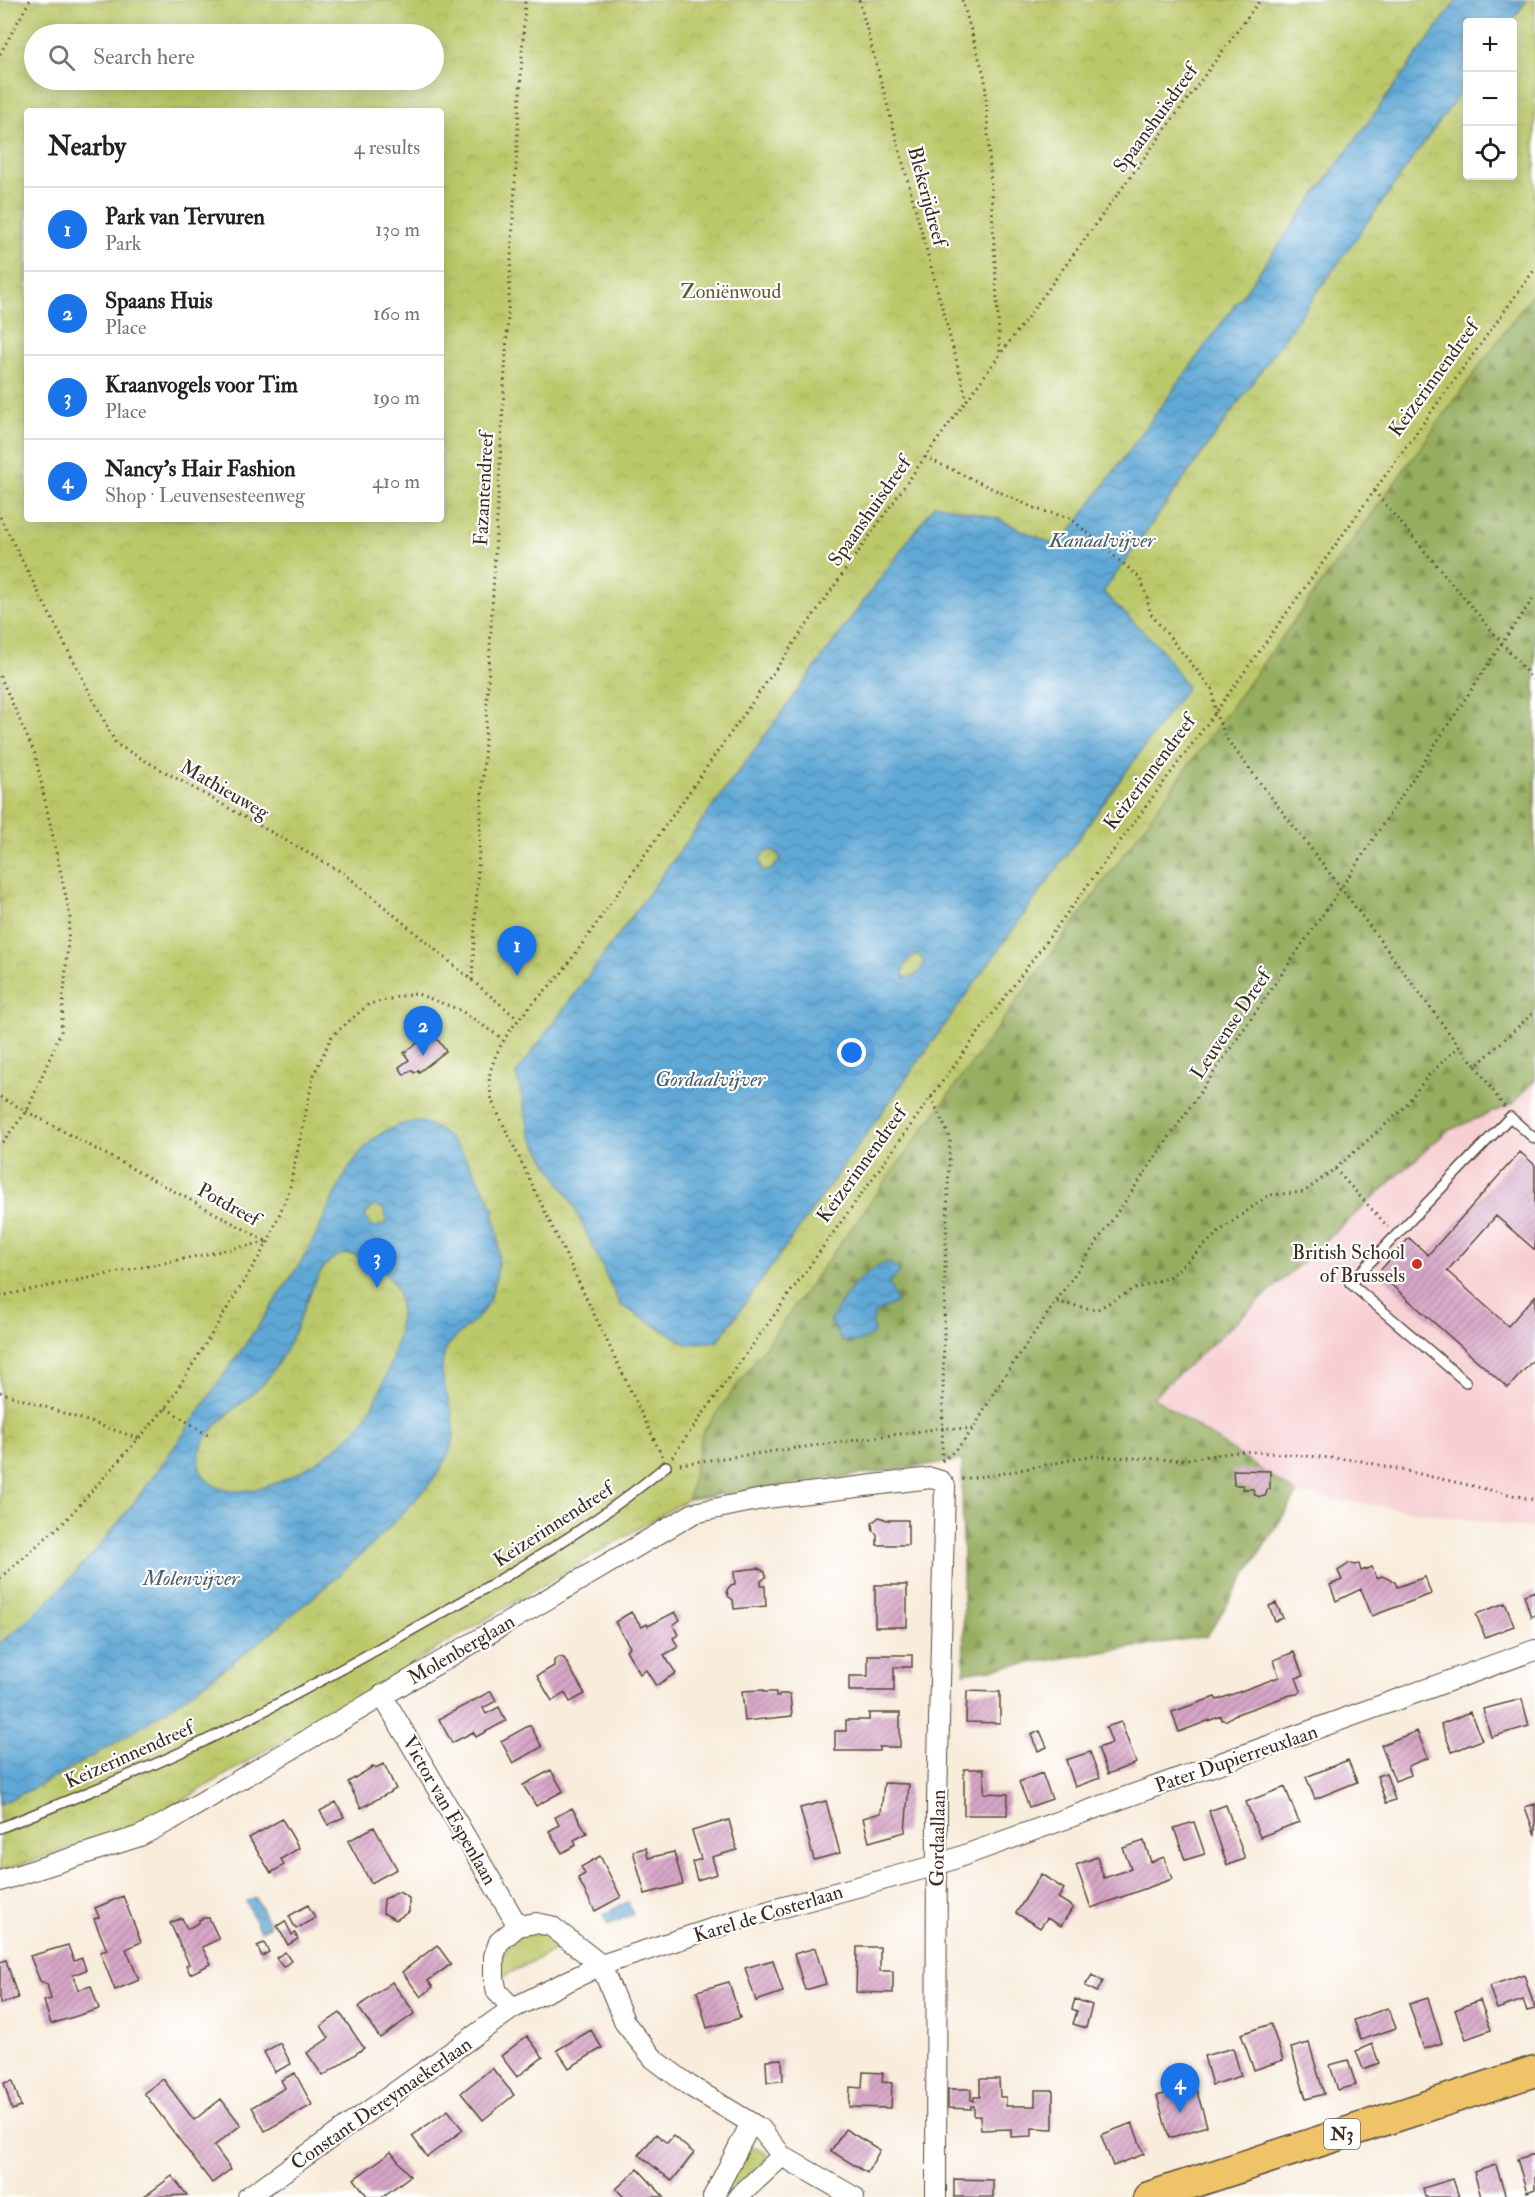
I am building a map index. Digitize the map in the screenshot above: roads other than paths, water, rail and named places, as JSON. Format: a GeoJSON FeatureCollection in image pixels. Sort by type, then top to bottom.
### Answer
{"type":"FeatureCollection","features":[{"type":"Feature","properties":{"kind":"main road","name":"N3"},"geometry":{"type":"LineString","coordinates":[[1149,2197],[1535,2071]]}},
{"type":"Feature","properties":{"kind":"street","name":"Molenberglaan"},"geometry":{"type":"LineString","coordinates":[[0,1881],[140,1836],[171,1820],[694,1513],[767,1498],[931,1478],[941,1481]]}},
{"type":"Feature","properties":{"kind":"street","name":"Gordaallaan"},"geometry":{"type":"LineString","coordinates":[[936,2197],[937,1865],[945,1486],[941,1481]]}},
{"type":"Feature","properties":{"kind":"street","name":"Pater Dupierreuxlaan"},"geometry":{"type":"LineString","coordinates":[[937,1865],[1535,1650]]}},
{"type":"Feature","properties":{"kind":"street","name":"Victor van Espenlaan"},"geometry":{"type":"LineString","coordinates":[[382,1695],[518,1926]]}},
{"type":"Feature","properties":{"kind":"street","name":"Karel de Costerlaan"},"geometry":{"type":"LineString","coordinates":[[513,2008],[601,1965],[751,1916],[937,1865]]}},
{"type":"Feature","properties":{"kind":"street"},"geometry":{"type":"LineString","coordinates":[[513,2008],[497,1992],[494,1978],[494,1956],[499,1942],[518,1926],[536,1923],[551,1926],[601,1965],[625,2023],[654,2059],[690,2086],[751,2122],[768,2135],[782,2156],[854,2197]]}},
{"type":"Feature","properties":{"kind":"street","name":"Constant Dereymaekerlaan"},"geometry":{"type":"LineString","coordinates":[[248,2197],[513,2008]]}},
{"type":"Feature","properties":{"kind":"street"},"geometry":{"type":"LineString","coordinates":[[713,2197],[751,2122]]}},
{"type":"Feature","properties":{"kind":"street"},"geometry":{"type":"LineString","coordinates":[[738,2197],[782,2156]]}},
{"type":"Feature","properties":{"kind":"lane"},"geometry":{"type":"LineString","coordinates":[[1466,1382],[1350,1283],[1510,1117],[1535,1139]]}},
{"type":"Feature","properties":{"kind":"lane","name":"Keizerinnendreef"},"geometry":{"type":"LineString","coordinates":[[0,1828],[118,1780],[219,1734],[331,1676],[514,1572],[631,1495],[666,1466]]}},
{"type":"Feature","properties":{"kind":"water","name":"Gordaalvijver"},"geometry":{"type":"Polygon","coordinates":[[[1457,0],[1527,0],[1514,18],[1463,18],[1463,89],[1103,592],[1161,649],[1187,687],[718,1341],[687,1344],[620,1305],[571,1200],[531,1136],[516,1074],[935,504],[996,518],[1059,547],[1457,0]],[[766,852],[760,858],[762,872],[772,869],[781,859],[777,853],[766,852]],[[918,954],[911,958],[904,967],[905,978],[915,975],[924,961],[918,954]]]}},
{"type":"Feature","properties":{"kind":"water","name":"Molenvijver"},"geometry":{"type":"Polygon","coordinates":[[[412,1122],[421,1122],[434,1127],[455,1144],[463,1154],[491,1202],[492,1208],[495,1209],[493,1213],[499,1252],[495,1281],[486,1306],[475,1321],[455,1337],[445,1352],[442,1375],[454,1433],[448,1455],[437,1475],[387,1530],[338,1576],[229,1665],[193,1692],[118,1741],[40,1785],[0,1804],[0,1643],[33,1616],[63,1586],[119,1522],[145,1487],[296,1270],[313,1241],[345,1175],[362,1151],[381,1133],[412,1122]],[[376,1206],[371,1208],[365,1216],[370,1226],[374,1228],[384,1224],[387,1220],[384,1209],[376,1206]],[[346,1254],[332,1259],[318,1277],[290,1342],[267,1379],[219,1422],[202,1446],[199,1458],[201,1471],[214,1486],[232,1491],[257,1489],[291,1477],[314,1464],[355,1431],[371,1409],[393,1357],[400,1319],[399,1302],[396,1288],[379,1267],[364,1258],[346,1254]]]}},
{"type":"Feature","properties":{"kind":"water"},"geometry":{"type":"Polygon","coordinates":[[[889,1262],[900,1272],[889,1283],[897,1302],[875,1313],[872,1324],[874,1333],[866,1339],[859,1342],[842,1341],[830,1321],[861,1278],[878,1266],[889,1262]]]}},
{"type":"Feature","properties":{"kind":"water"},"geometry":{"type":"Polygon","coordinates":[[[256,1898],[270,1926],[260,1931],[246,1902],[256,1898]]]}},
{"type":"Feature","properties":{"kind":"water"},"geometry":{"type":"Polygon","coordinates":[[[628,1902],[633,1914],[608,1925],[603,1914],[628,1902]]]}},
{"type":"Feature","properties":{"kind":"place","name":"Park van Tervuren"},"geometry":{"type":"Point","coordinates":[517,976]}},
{"type":"Feature","properties":{"kind":"place","name":"Spaans Huis"},"geometry":{"type":"Point","coordinates":[423,1056]}},
{"type":"Feature","properties":{"kind":"place","name":"British School of Brussels"},"geometry":{"type":"Point","coordinates":[1417,1264]}},
{"type":"Feature","properties":{"kind":"place","name":"Kraanvogels voor Tim"},"geometry":{"type":"Point","coordinates":[377,1288]}},
{"type":"Feature","properties":{"kind":"place","name":"Nancy's Hair Fashion"},"geometry":{"type":"Point","coordinates":[1180,2113]}},
{"type":"Feature","properties":{"kind":"park label","name":"Zoniënwoud"},"geometry":{"type":"Point","coordinates":[731,291]}},
{"type":"Feature","properties":{"kind":"water label","name":"Kanaalvijver"},"geometry":{"type":"Point","coordinates":[1102,540]}}]}
